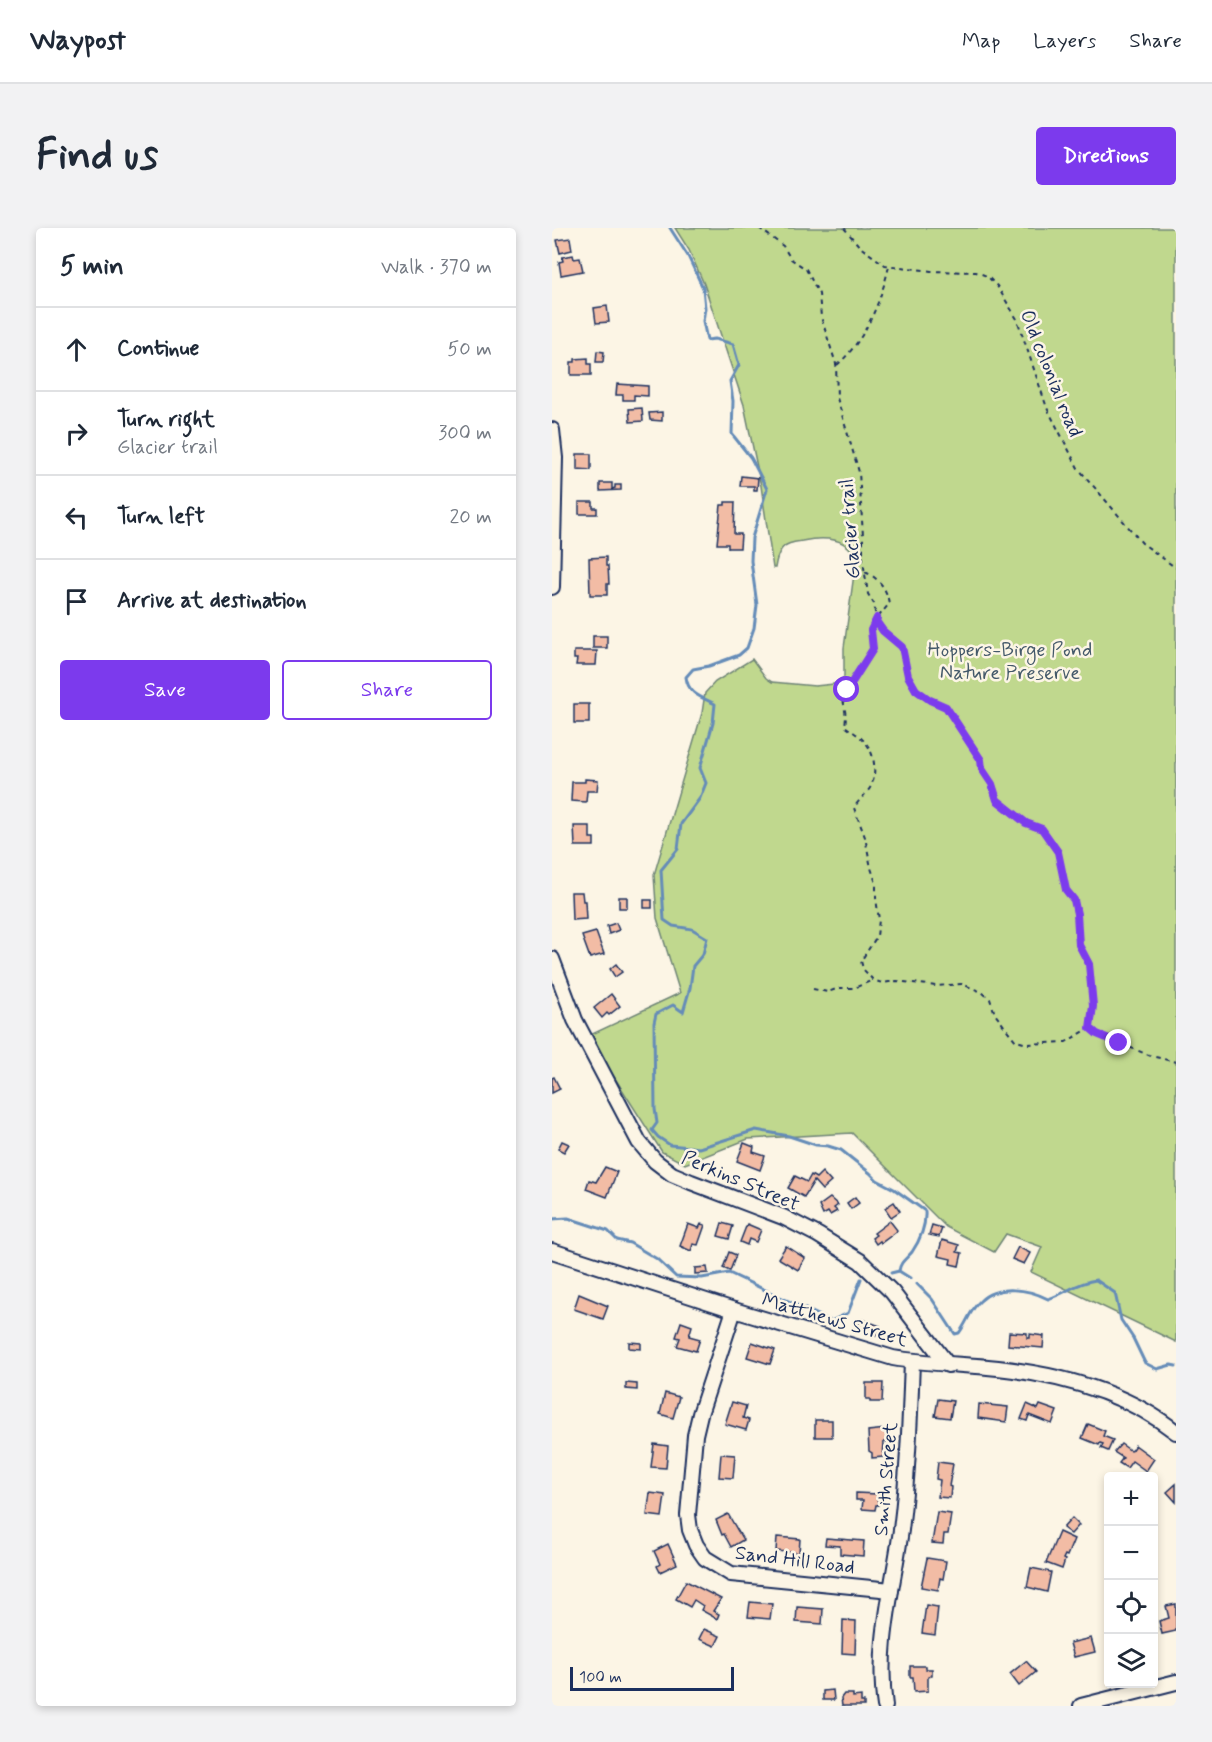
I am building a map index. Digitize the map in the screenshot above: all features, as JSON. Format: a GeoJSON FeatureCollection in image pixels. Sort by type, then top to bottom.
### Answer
{"type":"FeatureCollection","features":[{"type":"Feature","properties":{"kind":"street"},"geometry":{"type":"LineString","coordinates":[[552,430],[555,458],[552,587]]}},
{"type":"Feature","properties":{"kind":"street","name":"Perkins Street"},"geometry":{"type":"LineString","coordinates":[[552,959],[574,1020],[639,1142],[655,1161],[672,1174],[783,1217],[860,1261],[892,1293],[948,1365]]}},
{"type":"Feature","properties":{"kind":"street","name":"Matthews Street"},"geometry":{"type":"LineString","coordinates":[[552,1251],[871,1352],[912,1361],[1032,1372],[1087,1385],[1129,1402],[1159,1419],[1176,1432]]}},
{"type":"Feature","properties":{"kind":"street","name":"Sand Hill Road"},"geometry":{"type":"LineString","coordinates":[[734,1310],[695,1435],[688,1515],[690,1530],[696,1545],[705,1558],[731,1574],[891,1590]]}},
{"type":"Feature","properties":{"kind":"street","name":"Smith Street"},"geometry":{"type":"LineString","coordinates":[[885,1706],[882,1669],[901,1529],[912,1361]]}},
{"type":"Feature","properties":{"kind":"street"},"geometry":{"type":"LineString","coordinates":[[1081,1706],[1176,1682]]}},
{"type":"Feature","properties":{"kind":"path","name":"Glacier trail"},"geometry":{"type":"LineString","coordinates":[[759,228],[783,246],[790,259],[806,269],[819,294],[820,317],[836,366],[837,398],[859,472],[865,572],[868,594],[874,604],[876,621],[883,631],[902,647],[908,676],[916,690],[946,707],[973,746],[981,760],[982,769],[992,784],[997,800],[1026,823],[1042,829],[1058,852],[1066,890],[1074,900],[1079,945],[1089,964],[1093,1006],[1090,1028]]}},
{"type":"Feature","properties":{"kind":"path","name":"Old colonial road"},"geometry":{"type":"LineString","coordinates":[[844,228],[860,247],[885,265],[931,271],[976,272],[987,276],[997,286],[1017,319],[1047,408],[1078,468],[1142,543],[1176,568]]}},
{"type":"Feature","properties":{"kind":"path"},"geometry":{"type":"LineString","coordinates":[[836,366],[853,347],[868,324],[881,296],[889,266]]}},
{"type":"Feature","properties":{"kind":"path"},"geometry":{"type":"LineString","coordinates":[[865,572],[877,579],[888,595],[889,604],[877,618],[871,630],[873,649],[843,698],[845,726],[865,741],[872,756],[875,771],[871,788],[859,798],[854,808],[865,837],[876,883],[879,920],[877,936],[861,961],[863,969],[873,980],[882,983],[897,981],[936,986],[962,984],[982,992],[990,999],[995,1014],[1016,1041],[1028,1044],[1066,1042],[1090,1028],[1097,1034],[1151,1056],[1176,1062]]}},
{"type":"Feature","properties":{"kind":"path"},"geometry":{"type":"LineString","coordinates":[[813,989],[828,992],[839,988],[854,988],[873,980]]}},
{"type":"Feature","properties":{"kind":"green space","name":"Hoppers-Birge Pond Nature Preserve"},"geometry":{"type":"Polygon","coordinates":[[[675,228],[1176,228],[1176,1342],[1031,1272],[1042,1247],[1006,1234],[994,1252],[946,1227],[852,1133],[748,1139],[685,1164],[662,1152],[588,1036],[680,993],[657,918],[654,875],[702,713],[705,693],[715,682],[752,659],[766,678],[772,682],[815,686],[834,684],[844,677],[844,648],[856,559],[852,551],[841,542],[826,539],[810,540],[793,542],[785,546],[773,568],[761,486],[744,405],[704,284],[689,250],[675,228]]]}},
{"type":"Feature","properties":{"kind":"building"},"geometry":{"type":"Polygon","coordinates":[[[570,238],[572,250],[560,253],[557,240],[570,238]]]}},
{"type":"Feature","properties":{"kind":"building"},"geometry":{"type":"Polygon","coordinates":[[[573,255],[574,259],[580,258],[583,271],[561,275],[559,262],[563,261],[562,257],[573,255]]]}},
{"type":"Feature","properties":{"kind":"building"},"geometry":{"type":"Polygon","coordinates":[[[607,306],[609,322],[596,323],[594,308],[607,306]]]}},
{"type":"Feature","properties":{"kind":"building"},"geometry":{"type":"Polygon","coordinates":[[[597,351],[604,352],[603,362],[596,362],[597,351]]]}},
{"type":"Feature","properties":{"kind":"building"},"geometry":{"type":"Polygon","coordinates":[[[588,358],[588,364],[591,364],[591,375],[571,375],[571,362],[575,362],[575,359],[588,358]]]}},
{"type":"Feature","properties":{"kind":"building"},"geometry":{"type":"Polygon","coordinates":[[[617,384],[648,386],[648,396],[634,395],[634,400],[623,400],[623,395],[616,395],[617,384]]]}},
{"type":"Feature","properties":{"kind":"building"},"geometry":{"type":"Polygon","coordinates":[[[642,408],[643,421],[630,422],[629,409],[642,408]]]}},
{"type":"Feature","properties":{"kind":"building"},"geometry":{"type":"Polygon","coordinates":[[[662,412],[662,421],[650,420],[649,413],[662,412]]]}},
{"type":"Feature","properties":{"kind":"building"},"geometry":{"type":"Polygon","coordinates":[[[577,454],[591,454],[591,470],[577,469],[577,454]]]}},
{"type":"Feature","properties":{"kind":"building"},"geometry":{"type":"Polygon","coordinates":[[[741,476],[758,478],[757,490],[754,490],[754,486],[740,486],[741,476]]]}},
{"type":"Feature","properties":{"kind":"building"},"geometry":{"type":"Polygon","coordinates":[[[600,483],[612,483],[612,489],[615,485],[621,485],[621,490],[600,491],[600,483]]]}},
{"type":"Feature","properties":{"kind":"building"},"geometry":{"type":"Polygon","coordinates":[[[579,502],[593,502],[593,508],[597,508],[597,514],[579,514],[579,502]]]}},
{"type":"Feature","properties":{"kind":"building"},"geometry":{"type":"Polygon","coordinates":[[[725,502],[735,502],[734,534],[741,534],[740,548],[728,548],[728,544],[717,544],[721,505],[725,505],[725,502]]]}},
{"type":"Feature","properties":{"kind":"building"},"geometry":{"type":"Polygon","coordinates":[[[606,557],[609,584],[607,584],[607,595],[590,595],[589,558],[606,557]]]}},
{"type":"Feature","properties":{"kind":"building"},"geometry":{"type":"Polygon","coordinates":[[[593,636],[607,636],[607,648],[593,648],[593,636]]]}},
{"type":"Feature","properties":{"kind":"building"},"geometry":{"type":"Polygon","coordinates":[[[574,651],[597,651],[596,665],[576,665],[577,659],[574,659],[574,651]]]}},
{"type":"Feature","properties":{"kind":"building"},"geometry":{"type":"Polygon","coordinates":[[[574,704],[589,704],[589,723],[574,723],[574,704]]]}},
{"type":"Feature","properties":{"kind":"building"},"geometry":{"type":"Polygon","coordinates":[[[585,779],[598,780],[597,791],[587,791],[586,802],[571,801],[572,782],[585,782],[585,779]]]}},
{"type":"Feature","properties":{"kind":"building"},"geometry":{"type":"Polygon","coordinates":[[[574,826],[590,826],[590,838],[594,838],[594,846],[575,846],[574,826]]]}},
{"type":"Feature","properties":{"kind":"building"},"geometry":{"type":"Polygon","coordinates":[[[571,892],[582,892],[586,919],[572,920],[571,892]]]}},
{"type":"Feature","properties":{"kind":"building"},"geometry":{"type":"Polygon","coordinates":[[[619,897],[627,897],[627,908],[619,908],[619,897]]]}},
{"type":"Feature","properties":{"kind":"building"},"geometry":{"type":"Polygon","coordinates":[[[644,900],[652,900],[652,908],[644,908],[644,900]]]}},
{"type":"Feature","properties":{"kind":"building"},"geometry":{"type":"Polygon","coordinates":[[[616,923],[619,930],[609,934],[607,926],[616,923]]]}},
{"type":"Feature","properties":{"kind":"building"},"geometry":{"type":"Polygon","coordinates":[[[596,932],[604,954],[590,958],[582,936],[596,932]]]}},
{"type":"Feature","properties":{"kind":"building"},"geometry":{"type":"Polygon","coordinates":[[[616,964],[622,972],[615,977],[610,969],[616,964]]]}},
{"type":"Feature","properties":{"kind":"building"},"geometry":{"type":"Polygon","coordinates":[[[611,994],[620,1006],[602,1018],[594,1008],[611,994]]]}},
{"type":"Feature","properties":{"kind":"building"},"geometry":{"type":"Polygon","coordinates":[[[554,1077],[560,1089],[552,1093],[552,1078],[554,1077]]]}},
{"type":"Feature","properties":{"kind":"building"},"geometry":{"type":"Polygon","coordinates":[[[562,1141],[569,1144],[564,1152],[558,1149],[562,1141]]]}},
{"type":"Feature","properties":{"kind":"building"},"geometry":{"type":"Polygon","coordinates":[[[744,1143],[754,1147],[753,1152],[765,1156],[760,1170],[737,1161],[744,1143]]]}},
{"type":"Feature","properties":{"kind":"building"},"geometry":{"type":"Polygon","coordinates":[[[605,1167],[617,1172],[607,1197],[586,1189],[589,1180],[596,1182],[605,1167]]]}},
{"type":"Feature","properties":{"kind":"building"},"geometry":{"type":"Polygon","coordinates":[[[822,1172],[831,1182],[822,1190],[814,1181],[804,1197],[788,1188],[795,1176],[807,1182],[811,1175],[816,1178],[822,1172]]]}},
{"type":"Feature","properties":{"kind":"building"},"geometry":{"type":"Polygon","coordinates":[[[855,1197],[859,1203],[851,1209],[847,1203],[855,1197]]]}},
{"type":"Feature","properties":{"kind":"building"},"geometry":{"type":"Polygon","coordinates":[[[830,1198],[838,1205],[834,1208],[837,1211],[830,1215],[828,1212],[823,1215],[819,1206],[830,1198]]]}},
{"type":"Feature","properties":{"kind":"building"},"geometry":{"type":"Polygon","coordinates":[[[894,1202],[900,1211],[891,1217],[885,1208],[894,1202]]]}},
{"type":"Feature","properties":{"kind":"building"},"geometry":{"type":"Polygon","coordinates":[[[890,1221],[897,1230],[896,1232],[876,1244],[872,1238],[876,1235],[874,1233],[890,1221]]]}},
{"type":"Feature","properties":{"kind":"building"},"geometry":{"type":"Polygon","coordinates":[[[722,1223],[733,1226],[729,1239],[718,1236],[722,1223]]]}},
{"type":"Feature","properties":{"kind":"building"},"geometry":{"type":"Polygon","coordinates":[[[688,1224],[699,1228],[701,1224],[705,1225],[698,1245],[693,1244],[691,1251],[680,1246],[688,1224]]]}},
{"type":"Feature","properties":{"kind":"building"},"geometry":{"type":"Polygon","coordinates":[[[747,1224],[761,1230],[756,1242],[749,1239],[747,1245],[740,1242],[747,1224]]]}},
{"type":"Feature","properties":{"kind":"building"},"geometry":{"type":"Polygon","coordinates":[[[932,1225],[942,1228],[939,1237],[929,1235],[932,1225]]]}},
{"type":"Feature","properties":{"kind":"building"},"geometry":{"type":"Polygon","coordinates":[[[942,1240],[959,1245],[957,1252],[962,1253],[959,1266],[950,1264],[951,1259],[938,1256],[942,1240]]]}},
{"type":"Feature","properties":{"kind":"building"},"geometry":{"type":"Polygon","coordinates":[[[786,1246],[805,1258],[798,1270],[778,1258],[786,1246]]]}},
{"type":"Feature","properties":{"kind":"building"},"geometry":{"type":"Polygon","coordinates":[[[1018,1247],[1030,1253],[1024,1264],[1012,1259],[1018,1247]]]}},
{"type":"Feature","properties":{"kind":"building"},"geometry":{"type":"Polygon","coordinates":[[[729,1252],[736,1255],[730,1271],[723,1268],[729,1252]]]}},
{"type":"Feature","properties":{"kind":"building"},"geometry":{"type":"Polygon","coordinates":[[[707,1267],[708,1273],[695,1274],[695,1268],[707,1267]]]}},
{"type":"Feature","properties":{"kind":"building"},"geometry":{"type":"Polygon","coordinates":[[[579,1294],[608,1306],[603,1319],[574,1309],[579,1294]]]}},
{"type":"Feature","properties":{"kind":"building"},"geometry":{"type":"Polygon","coordinates":[[[861,1319],[880,1326],[876,1336],[857,1329],[861,1319]]]}},
{"type":"Feature","properties":{"kind":"building"},"geometry":{"type":"Polygon","coordinates":[[[681,1322],[692,1326],[689,1336],[700,1339],[696,1351],[677,1346],[680,1338],[676,1337],[681,1322]]]}},
{"type":"Feature","properties":{"kind":"building"},"geometry":{"type":"Polygon","coordinates":[[[1009,1332],[1027,1333],[1027,1338],[1030,1338],[1030,1334],[1044,1336],[1043,1348],[1008,1345],[1009,1332]]]}},
{"type":"Feature","properties":{"kind":"building"},"geometry":{"type":"Polygon","coordinates":[[[629,1342],[641,1343],[641,1349],[629,1348],[629,1342]]]}},
{"type":"Feature","properties":{"kind":"building"},"geometry":{"type":"Polygon","coordinates":[[[752,1342],[775,1350],[770,1364],[747,1357],[752,1342]]]}},
{"type":"Feature","properties":{"kind":"building"},"geometry":{"type":"Polygon","coordinates":[[[626,1383],[637,1384],[637,1390],[626,1389],[626,1383]]]}},
{"type":"Feature","properties":{"kind":"building"},"geometry":{"type":"Polygon","coordinates":[[[866,1383],[883,1383],[882,1402],[870,1402],[870,1399],[866,1399],[866,1383]]]}},
{"type":"Feature","properties":{"kind":"building"},"geometry":{"type":"Polygon","coordinates":[[[665,1393],[679,1397],[673,1418],[660,1414],[665,1393]]]}},
{"type":"Feature","properties":{"kind":"building"},"geometry":{"type":"Polygon","coordinates":[[[938,1399],[953,1401],[950,1418],[935,1416],[938,1399]]]}},
{"type":"Feature","properties":{"kind":"building"},"geometry":{"type":"Polygon","coordinates":[[[732,1402],[746,1406],[743,1418],[749,1420],[746,1430],[725,1424],[732,1402]]]}},
{"type":"Feature","properties":{"kind":"building"},"geometry":{"type":"Polygon","coordinates":[[[979,1404],[1008,1407],[1006,1422],[978,1418],[979,1404]]]}},
{"type":"Feature","properties":{"kind":"building"},"geometry":{"type":"Polygon","coordinates":[[[1027,1404],[1038,1409],[1040,1405],[1057,1411],[1052,1424],[1029,1415],[1027,1421],[1021,1419],[1027,1404]]]}},
{"type":"Feature","properties":{"kind":"building"},"geometry":{"type":"Polygon","coordinates":[[[815,1420],[832,1420],[832,1437],[815,1437],[815,1420]]]}},
{"type":"Feature","properties":{"kind":"building"},"geometry":{"type":"Polygon","coordinates":[[[1088,1424],[1105,1431],[1103,1436],[1113,1440],[1108,1451],[1101,1448],[1103,1444],[1099,1445],[1082,1438],[1088,1424]]]}},
{"type":"Feature","properties":{"kind":"building"},"geometry":{"type":"Polygon","coordinates":[[[886,1429],[887,1442],[884,1442],[883,1457],[872,1458],[872,1453],[869,1451],[868,1431],[886,1429]]]}},
{"type":"Feature","properties":{"kind":"building"},"geometry":{"type":"Polygon","coordinates":[[[654,1444],[668,1446],[666,1468],[651,1467],[654,1444]]]}},
{"type":"Feature","properties":{"kind":"building"},"geometry":{"type":"Polygon","coordinates":[[[1121,1444],[1131,1451],[1135,1445],[1154,1459],[1146,1471],[1132,1461],[1127,1468],[1119,1463],[1123,1458],[1114,1452],[1121,1444]]]}},
{"type":"Feature","properties":{"kind":"building"},"geometry":{"type":"Polygon","coordinates":[[[721,1454],[735,1455],[733,1478],[719,1477],[721,1454]]]}},
{"type":"Feature","properties":{"kind":"building"},"geometry":{"type":"Polygon","coordinates":[[[938,1462],[953,1464],[949,1486],[951,1487],[950,1498],[938,1497],[940,1480],[936,1479],[938,1462]]]}},
{"type":"Feature","properties":{"kind":"building"},"geometry":{"type":"Polygon","coordinates":[[[1176,1484],[1176,1502],[1167,1492],[1176,1484]]]}},
{"type":"Feature","properties":{"kind":"building"},"geometry":{"type":"Polygon","coordinates":[[[650,1493],[665,1495],[662,1517],[647,1515],[650,1493]]]}},
{"type":"Feature","properties":{"kind":"building"},"geometry":{"type":"Polygon","coordinates":[[[856,1493],[877,1494],[878,1505],[875,1510],[862,1509],[863,1500],[856,1500],[856,1493]]]}},
{"type":"Feature","properties":{"kind":"building"},"geometry":{"type":"Polygon","coordinates":[[[937,1512],[951,1514],[948,1534],[944,1534],[943,1544],[932,1543],[937,1512]]]}},
{"type":"Feature","properties":{"kind":"building"},"geometry":{"type":"Polygon","coordinates":[[[728,1514],[743,1540],[731,1547],[724,1534],[722,1535],[716,1520],[728,1514]]]}},
{"type":"Feature","properties":{"kind":"building"},"geometry":{"type":"Polygon","coordinates":[[[1072,1518],[1079,1525],[1071,1534],[1063,1528],[1072,1518]]]}},
{"type":"Feature","properties":{"kind":"building"},"geometry":{"type":"Polygon","coordinates":[[[1059,1532],[1074,1539],[1067,1556],[1065,1555],[1063,1559],[1065,1560],[1062,1569],[1046,1563],[1059,1532]]]}},
{"type":"Feature","properties":{"kind":"building"},"geometry":{"type":"Polygon","coordinates":[[[777,1537],[800,1539],[799,1553],[776,1551],[777,1537]]]}},
{"type":"Feature","properties":{"kind":"building"},"geometry":{"type":"Polygon","coordinates":[[[826,1538],[864,1541],[863,1556],[840,1554],[840,1546],[825,1545],[826,1538]]]}},
{"type":"Feature","properties":{"kind":"building"},"geometry":{"type":"Polygon","coordinates":[[[668,1544],[677,1564],[660,1572],[657,1566],[660,1564],[654,1551],[668,1544]]]}},
{"type":"Feature","properties":{"kind":"building"},"geometry":{"type":"Polygon","coordinates":[[[927,1558],[946,1561],[943,1579],[940,1578],[938,1590],[921,1587],[927,1558]]]}},
{"type":"Feature","properties":{"kind":"building"},"geometry":{"type":"Polygon","coordinates":[[[1031,1568],[1051,1572],[1047,1592],[1027,1587],[1031,1568]]]}},
{"type":"Feature","properties":{"kind":"building"},"geometry":{"type":"Polygon","coordinates":[[[686,1581],[721,1599],[713,1611],[719,1614],[717,1619],[701,1610],[703,1606],[694,1600],[690,1607],[676,1599],[686,1581]]]}},
{"type":"Feature","properties":{"kind":"building"},"geometry":{"type":"Polygon","coordinates":[[[750,1602],[772,1604],[770,1619],[748,1617],[750,1602]]]}},
{"type":"Feature","properties":{"kind":"building"},"geometry":{"type":"Polygon","coordinates":[[[1176,1604],[1176,1631],[1162,1634],[1159,1621],[1169,1618],[1166,1606],[1176,1604]]]}},
{"type":"Feature","properties":{"kind":"building"},"geometry":{"type":"Polygon","coordinates":[[[926,1605],[938,1607],[935,1635],[922,1633],[926,1605]]]}},
{"type":"Feature","properties":{"kind":"building"},"geometry":{"type":"Polygon","coordinates":[[[797,1607],[823,1609],[822,1624],[796,1622],[797,1607]]]}},
{"type":"Feature","properties":{"kind":"building"},"geometry":{"type":"Polygon","coordinates":[[[843,1620],[856,1621],[855,1654],[842,1653],[843,1620]]]}},
{"type":"Feature","properties":{"kind":"building"},"geometry":{"type":"Polygon","coordinates":[[[704,1629],[720,1636],[715,1646],[699,1639],[704,1629]]]}},
{"type":"Feature","properties":{"kind":"building"},"geometry":{"type":"Polygon","coordinates":[[[1091,1638],[1095,1652],[1074,1657],[1070,1643],[1091,1638]]]}},
{"type":"Feature","properties":{"kind":"building"},"geometry":{"type":"Polygon","coordinates":[[[1026,1661],[1036,1672],[1019,1686],[1010,1674],[1026,1661]]]}},
{"type":"Feature","properties":{"kind":"building"},"geometry":{"type":"Polygon","coordinates":[[[910,1666],[926,1666],[926,1669],[932,1669],[932,1676],[928,1677],[928,1691],[914,1692],[910,1666]]]}},
{"type":"Feature","properties":{"kind":"building"},"geometry":{"type":"Polygon","coordinates":[[[833,1690],[834,1700],[823,1700],[823,1691],[833,1690]]]}},
{"type":"Feature","properties":{"kind":"building"},"geometry":{"type":"Polygon","coordinates":[[[844,1694],[853,1694],[853,1697],[861,1696],[864,1706],[842,1706],[841,1698],[844,1694]]]}},
{"type":"Feature","properties":{"kind":"waterway"},"geometry":{"type":"LineString","coordinates":[[670,228],[688,256],[703,288],[705,308],[703,321],[707,340],[715,339],[733,344],[739,365],[730,381],[733,401],[732,434],[751,458],[767,489],[752,538],[751,561],[757,605],[754,628],[747,648],[739,655],[693,669],[686,677],[692,691],[715,704],[713,723],[700,768],[706,783],[700,798],[681,824],[678,849],[661,870],[664,920],[673,926],[692,929],[707,938],[703,954],[693,966],[683,1012],[673,1005],[656,1014],[654,1023],[657,1123],[652,1130],[670,1145],[699,1148],[756,1130],[841,1150],[877,1180],[925,1211],[925,1222],[920,1237],[899,1271],[910,1278]]}},
{"type":"Feature","properties":{"kind":"waterway"},"geometry":{"type":"LineString","coordinates":[[552,1219],[568,1218],[608,1231],[617,1240],[630,1243],[657,1259],[676,1277],[702,1278],[729,1273],[831,1321],[848,1313],[861,1279]]}},
{"type":"Feature","properties":{"kind":"waterway"},"geometry":{"type":"LineString","coordinates":[[891,1273],[899,1271]]}},
{"type":"Feature","properties":{"kind":"waterway"},"geometry":{"type":"LineString","coordinates":[[917,1284],[932,1299],[955,1334],[959,1333],[980,1301],[995,1292],[1023,1291],[1048,1299],[1082,1283],[1096,1280],[1115,1293],[1121,1320],[1145,1363],[1157,1369],[1176,1366]]}},
{"type":"Feature","properties":{"kind":"route"},"geometry":{"type":"LineString","coordinates":[[847,690],[873,649],[871,630],[877,618],[876,621],[883,631],[902,647],[908,676],[916,690],[946,707],[973,746],[981,760],[982,769],[992,784],[997,800],[1026,823],[1042,829],[1058,852],[1066,890],[1074,900],[1079,945],[1089,964],[1093,1006],[1090,1028],[1097,1034],[1119,1043]]}}]}
